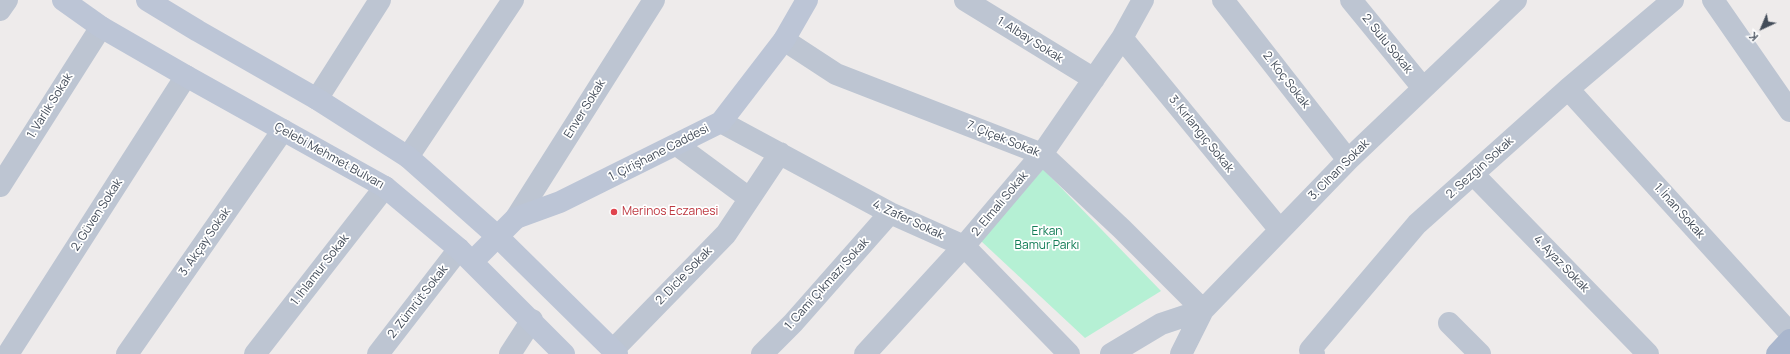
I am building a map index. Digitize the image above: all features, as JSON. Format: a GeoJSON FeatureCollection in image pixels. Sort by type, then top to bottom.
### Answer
{"type":"FeatureCollection","features":[{"type":"Feature","properties":{"kind":"main road","name":"Çelebi Mehmet Bulvarı"},"geometry":{"type":"LineString","coordinates":[[63,0],[101,27],[385,187],[466,256],[532,320],[564,354]]}},
{"type":"Feature","properties":{"kind":"main road"},"geometry":{"type":"LineString","coordinates":[[147,0],[317,99],[408,157],[497,236],[614,352]]}},
{"type":"Feature","properties":{"kind":"main road","name":"1. Çirişhane Caddesi"},"geometry":{"type":"LineString","coordinates":[[466,256],[497,236],[516,218],[560,202],[721,122],[784,40],[808,0]]}},
{"type":"Feature","properties":{"kind":"main road"},"geometry":{"type":"LineString","coordinates":[[1777,354],[1790,340]]}},
{"type":"Feature","properties":{"kind":"street"},"geometry":{"type":"LineString","coordinates":[[0,10],[7,0]]}},
{"type":"Feature","properties":{"kind":"street"},"geometry":{"type":"LineString","coordinates":[[317,99],[380,0]]}},
{"type":"Feature","properties":{"kind":"street"},"geometry":{"type":"LineString","coordinates":[[408,157],[513,0]]}},
{"type":"Feature","properties":{"kind":"street","name":"Enver Sokak"},"geometry":{"type":"LineString","coordinates":[[516,218],[654,0]]}},
{"type":"Feature","properties":{"kind":"street","name":"1. Albay Sokak"},"geometry":{"type":"LineString","coordinates":[[965,0],[1094,79]]}},
{"type":"Feature","properties":{"kind":"street","name":"2. Elmalı Sokak"},"geometry":{"type":"LineString","coordinates":[[865,354],[964,246],[1042,154],[1122,38],[1143,0]]}},
{"type":"Feature","properties":{"kind":"street","name":"2. Koç Sokak"},"geometry":{"type":"LineString","coordinates":[[1223,0],[1348,160]]}},
{"type":"Feature","properties":{"kind":"street","name":"2. Sulu Sokak"},"geometry":{"type":"LineString","coordinates":[[1351,0],[1423,88]]}},
{"type":"Feature","properties":{"kind":"street","name":"3. Cihan Sokak"},"geometry":{"type":"LineString","coordinates":[[1181,354],[1202,310],[1348,160],[1516,0]]}},
{"type":"Feature","properties":{"kind":"street","name":"2. Sezgin Sokak"},"geometry":{"type":"LineString","coordinates":[[1314,354],[1310,350],[1417,224],[1568,89],[1673,0]]}},
{"type":"Feature","properties":{"kind":"street"},"geometry":{"type":"LineString","coordinates":[[1713,0],[1790,111]]}},
{"type":"Feature","properties":{"kind":"street","name":"1. Varlık Sokak"},"geometry":{"type":"LineString","coordinates":[[0,186],[101,27]]}},
{"type":"Feature","properties":{"kind":"street","name":"3. Kırlangıç Sokak"},"geometry":{"type":"LineString","coordinates":[[1122,38],[1280,230]]}},
{"type":"Feature","properties":{"kind":"street","name":"7. Çiçek Sokak"},"geometry":{"type":"LineString","coordinates":[[784,40],[836,74],[1042,154],[1122,230],[1202,310]]}},
{"type":"Feature","properties":{"kind":"street","name":"2. Güven Sokak"},"geometry":{"type":"LineString","coordinates":[[8,354],[186,76]]}},
{"type":"Feature","properties":{"kind":"street","name":"1. İnan Sokak"},"geometry":{"type":"LineString","coordinates":[[1568,89],[1790,334]]}},
{"type":"Feature","properties":{"kind":"street","name":"4. Zafer Sokak"},"geometry":{"type":"LineString","coordinates":[[721,122],[890,213],[964,246],[1069,354]]}},
{"type":"Feature","properties":{"kind":"street","name":"3. Akçay Sokak"},"geometry":{"type":"LineString","coordinates":[[127,354],[282,130]]}},
{"type":"Feature","properties":{"kind":"street"},"geometry":{"type":"LineString","coordinates":[[677,145],[749,198]]}},
{"type":"Feature","properties":{"kind":"street","name":"2. Dicle Sokak"},"geometry":{"type":"LineString","coordinates":[[614,352],[726,234],[780,153]]}},
{"type":"Feature","properties":{"kind":"street","name":"4. Ayaz Sokak"},"geometry":{"type":"LineString","coordinates":[[1473,174],[1648,354]]}},
{"type":"Feature","properties":{"kind":"street","name":"1. Ihlamur Sokak"},"geometry":{"type":"LineString","coordinates":[[255,354],[385,187]]}},
{"type":"Feature","properties":{"kind":"street","name":"1. Cami Çıkmazı Sokak"},"geometry":{"type":"LineString","coordinates":[[762,354],[793,323],[890,213]]}},
{"type":"Feature","properties":{"kind":"street","name":"2. Zümrüt Sokak"},"geometry":{"type":"LineString","coordinates":[[378,354],[466,256]]}},
{"type":"Feature","properties":{"kind":"street"},"geometry":{"type":"LineString","coordinates":[[1111,354],[1161,324],[1202,310]]}},
{"type":"Feature","properties":{"kind":"street"},"geometry":{"type":"LineString","coordinates":[[510,354],[532,320]]}},
{"type":"Feature","properties":{"kind":"street"},"geometry":{"type":"LineString","coordinates":[[1449,323],[1480,354]]}},
{"type":"Feature","properties":{"kind":"green space","name":"Erkan Bamur Parkı"},"geometry":{"type":"Polygon","coordinates":[[[1043,169],[1161,291],[1085,338],[981,241],[1043,169]]]}},
{"type":"Feature","properties":{"kind":"place","name":"Merinos Eczanesi"},"geometry":{"type":"Point","coordinates":[614,212]}}]}
